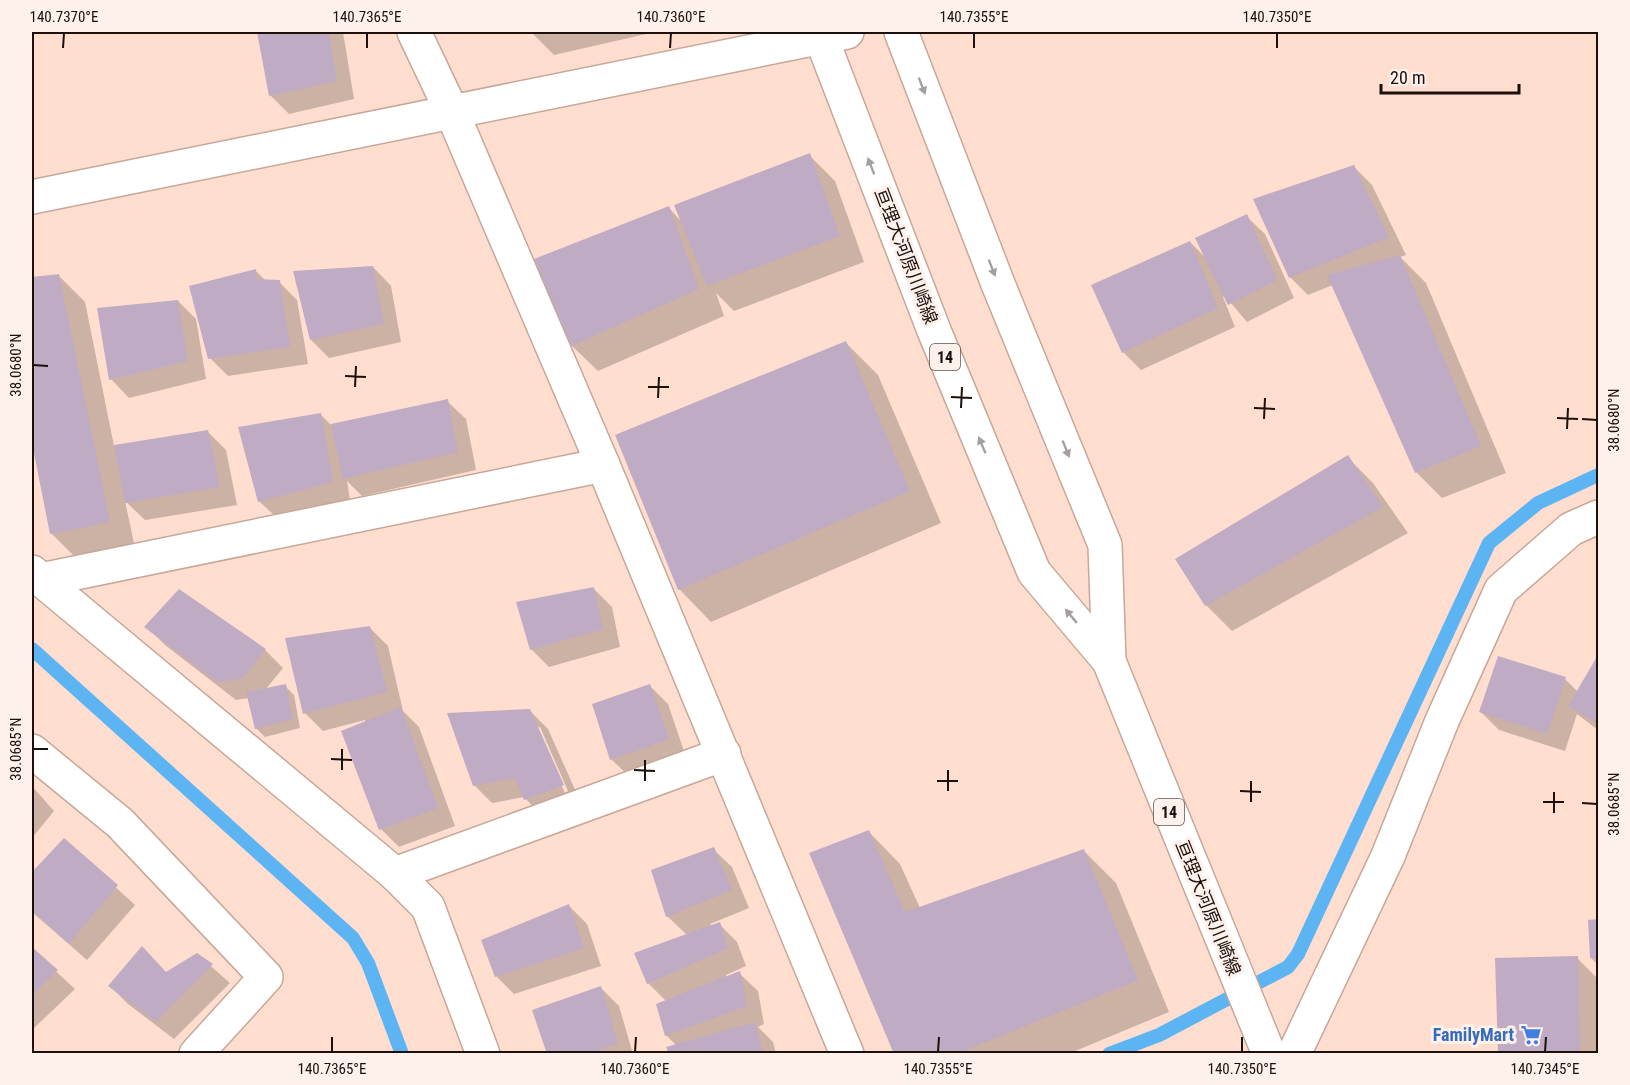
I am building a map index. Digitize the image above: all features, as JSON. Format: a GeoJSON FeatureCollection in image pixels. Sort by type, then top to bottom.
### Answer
{"type":"FeatureCollection","features":[{"type":"Feature","properties":{"kind":"street"},"geometry":{"type":"LineString","coordinates":[[414,32],[451,110],[603,465],[847,1053]]}},
{"type":"Feature","properties":{"kind":"street","name":"亘理大河原川崎線"},"geometry":{"type":"LineString","coordinates":[[901,32],[998,284],[1105,545],[1109,661]]}},
{"type":"Feature","properties":{"kind":"street"},"geometry":{"type":"LineString","coordinates":[[32,197],[829,33]]}},
{"type":"Feature","properties":{"kind":"street","name":"亘理大河原川崎線"},"geometry":{"type":"LineString","coordinates":[[829,33],[935,333],[1034,572],[1109,661],[1269,1053]]}},
{"type":"Feature","properties":{"kind":"street"},"geometry":{"type":"LineString","coordinates":[[36,576],[603,465]]}},
{"type":"Feature","properties":{"kind":"street"},"geometry":{"type":"LineString","coordinates":[[1294,1053],[1388,856],[1442,721],[1501,590],[1571,530],[1599,517]]}},
{"type":"Feature","properties":{"kind":"street"},"geometry":{"type":"LineString","coordinates":[[36,576],[395,874],[428,907],[483,1053]]}},
{"type":"Feature","properties":{"kind":"street"},"geometry":{"type":"LineString","coordinates":[[32,751],[120,823],[266,977],[196,1053]]}},
{"type":"Feature","properties":{"kind":"street"},"geometry":{"type":"LineString","coordinates":[[395,874],[724,754]]}},
{"type":"Feature","properties":{"kind":"building"},"geometry":{"type":"Polygon","coordinates":[[[257,32],[329,32],[337,81],[269,96],[257,32]]]}},
{"type":"Feature","properties":{"kind":"building"},"geometry":{"type":"Polygon","coordinates":[[[810,153],[840,236],[707,286],[674,205],[810,153]]]}},
{"type":"Feature","properties":{"kind":"building"},"geometry":{"type":"Polygon","coordinates":[[[1354,165],[1389,237],[1289,278],[1253,199],[1354,165]]]}},
{"type":"Feature","properties":{"kind":"building"},"geometry":{"type":"Polygon","coordinates":[[[669,206],[699,289],[571,346],[534,259],[669,206]]]}},
{"type":"Feature","properties":{"kind":"building"},"geometry":{"type":"Polygon","coordinates":[[[1247,214],[1277,280],[1228,305],[1195,238],[1247,214]]]}},
{"type":"Feature","properties":{"kind":"building"},"geometry":{"type":"Polygon","coordinates":[[[1190,241],[1218,308],[1122,353],[1091,285],[1190,241]]]}},
{"type":"Feature","properties":{"kind":"building"},"geometry":{"type":"Polygon","coordinates":[[[1400,255],[1481,446],[1415,473],[1327,275],[1400,255]]]}},
{"type":"Feature","properties":{"kind":"building"},"geometry":{"type":"Polygon","coordinates":[[[373,266],[384,324],[310,340],[293,271],[373,266]]]}},
{"type":"Feature","properties":{"kind":"building"},"geometry":{"type":"Polygon","coordinates":[[[256,269],[256,279],[280,280],[290,347],[208,359],[189,286],[256,269]]]}},
{"type":"Feature","properties":{"kind":"building"},"geometry":{"type":"Polygon","coordinates":[[[59,274],[110,522],[50,534],[32,443],[32,277],[59,274]]]}},
{"type":"Feature","properties":{"kind":"building"},"geometry":{"type":"Polygon","coordinates":[[[178,300],[188,361],[109,380],[97,308],[178,300]]]}},
{"type":"Feature","properties":{"kind":"building"},"geometry":{"type":"Polygon","coordinates":[[[846,341],[910,491],[678,590],[615,435],[846,341]]]}},
{"type":"Feature","properties":{"kind":"building"},"geometry":{"type":"Polygon","coordinates":[[[448,399],[458,452],[343,479],[331,424],[448,399]]]}},
{"type":"Feature","properties":{"kind":"building"},"geometry":{"type":"Polygon","coordinates":[[[321,413],[333,482],[258,502],[238,427],[321,413]]]}},
{"type":"Feature","properties":{"kind":"building"},"geometry":{"type":"Polygon","coordinates":[[[208,430],[220,487],[125,503],[114,445],[208,430]]]}},
{"type":"Feature","properties":{"kind":"building"},"geometry":{"type":"Polygon","coordinates":[[[1348,455],[1383,507],[1205,606],[1175,559],[1348,455]]]}},
{"type":"Feature","properties":{"kind":"building"},"geometry":{"type":"Polygon","coordinates":[[[594,587],[603,629],[530,650],[516,602],[594,587]]]}},
{"type":"Feature","properties":{"kind":"building"},"geometry":{"type":"Polygon","coordinates":[[[179,589],[266,649],[242,679],[217,682],[144,627],[179,589]]]}},
{"type":"Feature","properties":{"kind":"building"},"geometry":{"type":"Polygon","coordinates":[[[370,626],[387,692],[303,714],[285,638],[370,626]]]}},
{"type":"Feature","properties":{"kind":"building"},"geometry":{"type":"Polygon","coordinates":[[[1598,655],[1598,724],[1568,706],[1598,655]]]}},
{"type":"Feature","properties":{"kind":"building"},"geometry":{"type":"Polygon","coordinates":[[[1498,656],[1566,677],[1547,734],[1479,712],[1498,656]]]}},
{"type":"Feature","properties":{"kind":"building"},"geometry":{"type":"Polygon","coordinates":[[[286,684],[292,719],[255,729],[246,692],[286,684]]]}},
{"type":"Feature","properties":{"kind":"building"},"geometry":{"type":"Polygon","coordinates":[[[650,684],[669,739],[610,760],[592,704],[650,684]]]}},
{"type":"Feature","properties":{"kind":"building"},"geometry":{"type":"Polygon","coordinates":[[[401,707],[438,808],[379,830],[341,731],[401,707]]]}},
{"type":"Feature","properties":{"kind":"building"},"geometry":{"type":"Polygon","coordinates":[[[530,709],[564,785],[524,800],[515,778],[473,786],[447,713],[530,709]]]}},
{"type":"Feature","properties":{"kind":"building"},"geometry":{"type":"Polygon","coordinates":[[[869,830],[905,912],[1084,849],[1138,980],[957,1054],[894,1054],[809,853],[869,830]]]}},
{"type":"Feature","properties":{"kind":"building"},"geometry":{"type":"Polygon","coordinates":[[[64,838],[118,885],[69,944],[32,911],[32,872],[64,838]]]}},
{"type":"Feature","properties":{"kind":"building"},"geometry":{"type":"Polygon","coordinates":[[[714,847],[732,890],[666,917],[651,870],[714,847]]]}},
{"type":"Feature","properties":{"kind":"building"},"geometry":{"type":"Polygon","coordinates":[[[569,904],[584,948],[495,977],[481,940],[569,904]]]}},
{"type":"Feature","properties":{"kind":"building"},"geometry":{"type":"Polygon","coordinates":[[[1598,919],[1598,958],[1590,958],[1588,920],[1598,919]]]}},
{"type":"Feature","properties":{"kind":"building"},"geometry":{"type":"Polygon","coordinates":[[[720,922],[728,948],[647,984],[634,953],[720,922]]]}},
{"type":"Feature","properties":{"kind":"building"},"geometry":{"type":"Polygon","coordinates":[[[142,946],[166,972],[197,953],[213,964],[156,1022],[108,986],[142,946]]]}},
{"type":"Feature","properties":{"kind":"building"},"geometry":{"type":"Polygon","coordinates":[[[32,947],[58,970],[32,995],[32,947]]]}},
{"type":"Feature","properties":{"kind":"building"},"geometry":{"type":"Polygon","coordinates":[[[1578,956],[1580,1054],[1498,1054],[1495,958],[1578,956]]]}},
{"type":"Feature","properties":{"kind":"building"},"geometry":{"type":"Polygon","coordinates":[[[740,971],[747,1006],[665,1036],[656,1004],[740,971]]]}},
{"type":"Feature","properties":{"kind":"building"},"geometry":{"type":"Polygon","coordinates":[[[601,986],[618,1043],[589,1054],[547,1054],[532,1010],[601,986]]]}},
{"type":"Feature","properties":{"kind":"building"},"geometry":{"type":"Polygon","coordinates":[[[755,1022],[763,1054],[669,1054],[666,1047],[755,1022]]]}},
{"type":"Feature","properties":{"kind":"waterway"},"geometry":{"type":"LineString","coordinates":[[1109,1054],[1159,1035],[1288,967],[1298,954],[1489,543],[1538,503],[1598,475]]}},
{"type":"Feature","properties":{"kind":"waterway"},"geometry":{"type":"LineString","coordinates":[[32,649],[353,938],[368,963],[402,1054]]}},
{"type":"Feature","properties":{"kind":"place","name":"FamilyMart"},"geometry":{"type":"Point","coordinates":[1531,1035]}}]}
